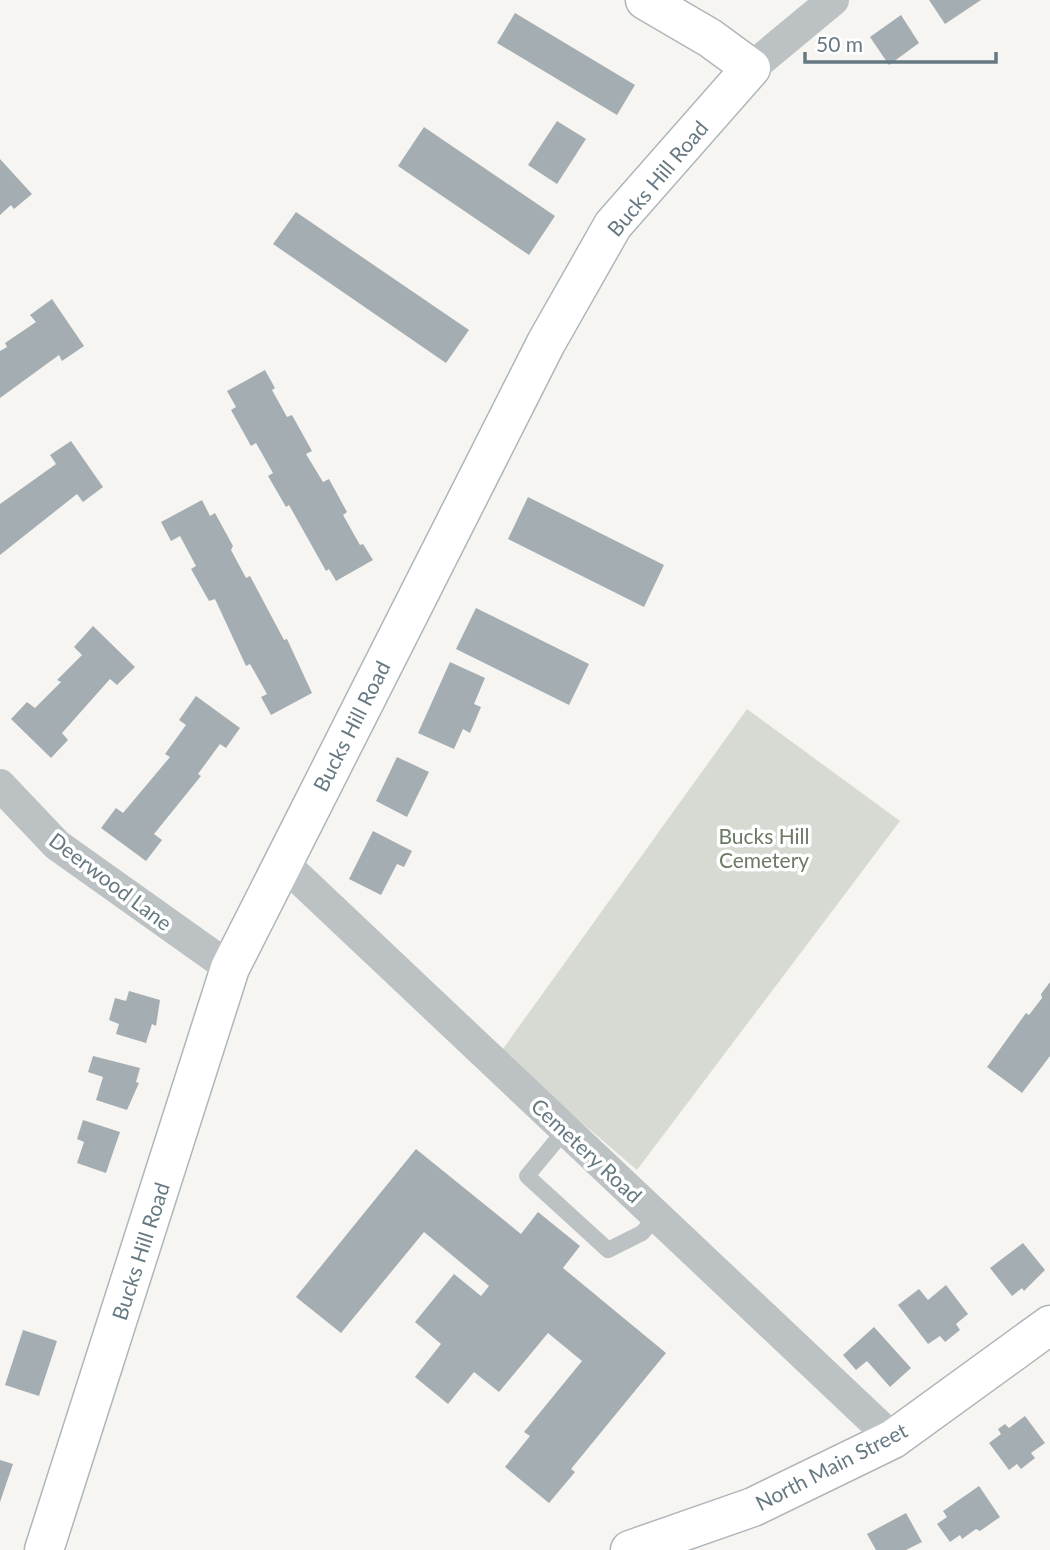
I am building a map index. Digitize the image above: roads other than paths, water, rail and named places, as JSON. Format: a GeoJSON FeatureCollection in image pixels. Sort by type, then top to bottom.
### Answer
{"type":"FeatureCollection","features":[{"type":"Feature","properties":{"kind":"street","name":"Bucks Hill Road"},"geometry":{"type":"LineString","coordinates":[[44,1550],[230,968],[546,343],[613,225],[751,68],[833,0]]}},
{"type":"Feature","properties":{"kind":"street"},"geometry":{"type":"LineString","coordinates":[[649,1],[710,38],[751,68]]}},
{"type":"Feature","properties":{"kind":"street","name":"Deerwood Lane"},"geometry":{"type":"LineString","coordinates":[[0,785],[57,845],[230,968]]}},
{"type":"Feature","properties":{"kind":"street","name":"Cemetery Road"},"geometry":{"type":"LineString","coordinates":[[282,862],[893,1439]]}},
{"type":"Feature","properties":{"kind":"street","name":"North Main Street"},"geometry":{"type":"LineString","coordinates":[[630,1550],[752,1507],[893,1439],[1050,1325]]}},
{"type":"Feature","properties":{"kind":"lane"},"geometry":{"type":"LineString","coordinates":[[565,1130],[527,1176],[608,1250],[642,1233],[657,1216]]}},
{"type":"Feature","properties":{"kind":"park label","name":"Bucks Hill Cemetery"},"geometry":{"type":"Point","coordinates":[764,847]}}]}
